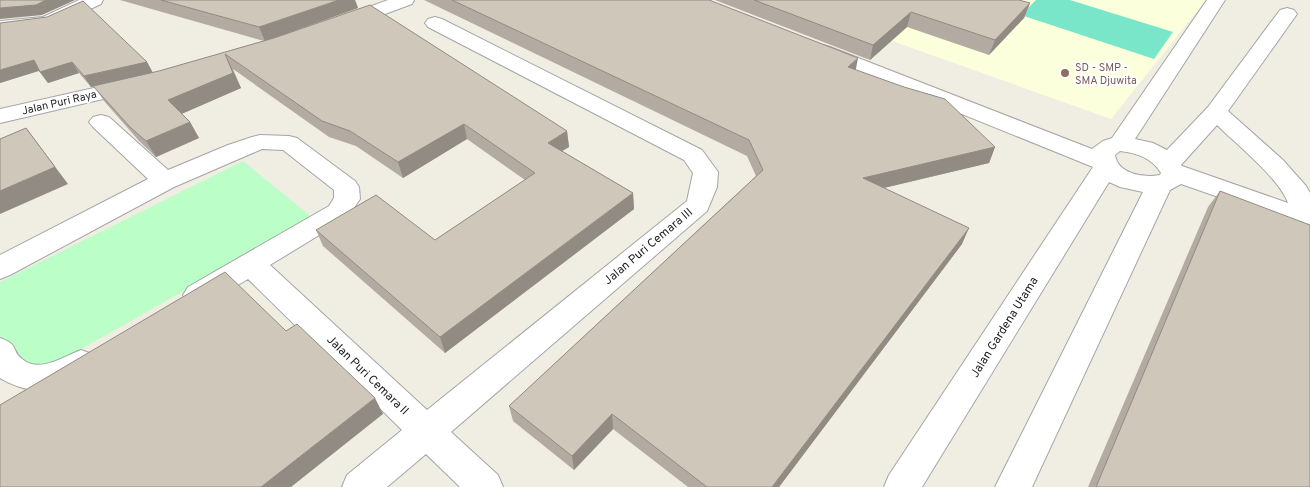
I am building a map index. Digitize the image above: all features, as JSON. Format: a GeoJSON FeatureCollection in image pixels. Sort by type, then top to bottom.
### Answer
{"type":"FeatureCollection","features":[{"type":"Feature","properties":{"kind":"street"},"geometry":{"type":"LineString","coordinates":[[0,27],[47,22],[94,0]]}},
{"type":"Feature","properties":{"kind":"street"},"geometry":{"type":"LineString","coordinates":[[325,29],[405,0]]}},
{"type":"Feature","properties":{"kind":"street","name":"Jalan Gardena Utama"},"geometry":{"type":"LineString","coordinates":[[902,487],[1108,155],[1146,108],[1216,0]]}},
{"type":"Feature","properties":{"kind":"street"},"geometry":{"type":"LineString","coordinates":[[1013,487],[1167,174],[1216,112],[1287,14]]}},
{"type":"Feature","properties":{"kind":"street","name":"Jalan Puri Cemara III"},"geometry":{"type":"LineString","coordinates":[[426,431],[698,204],[704,187],[706,172],[692,156],[435,23]]}},
{"type":"Feature","properties":{"kind":"street"},"geometry":{"type":"LineString","coordinates":[[810,38],[1108,155],[1146,149],[1160,156],[1167,174]]}},
{"type":"Feature","properties":{"kind":"street","name":"Jalan Puri Raya"},"geometry":{"type":"LineString","coordinates":[[0,116],[150,81]]}},
{"type":"Feature","properties":{"kind":"street"},"geometry":{"type":"LineString","coordinates":[[1216,112],[1274,166],[1297,192],[1309,220]]}},
{"type":"Feature","properties":{"kind":"street"},"geometry":{"type":"LineString","coordinates":[[101,122],[165,181]]}},
{"type":"Feature","properties":{"kind":"street"},"geometry":{"type":"LineString","coordinates":[[0,268],[165,181],[236,150],[260,142],[289,143],[346,187],[347,199],[338,212],[176,308]]}},
{"type":"Feature","properties":{"kind":"street"},"geometry":{"type":"LineString","coordinates":[[1108,155],[1124,179],[1136,183],[1167,174],[1309,220]]}},
{"type":"Feature","properties":{"kind":"street","name":"Jalan Puri Cemara II"},"geometry":{"type":"LineString","coordinates":[[251,264],[485,487]]}},
{"type":"Feature","properties":{"kind":"street"},"geometry":{"type":"LineString","coordinates":[[0,351],[10,368],[23,375],[40,378],[60,376],[102,351]]}},
{"type":"Feature","properties":{"kind":"street"},"geometry":{"type":"LineString","coordinates":[[360,487],[426,431]]}},
{"type":"Feature","properties":{"kind":"shaded area","name":"SD - SMP - SMA Djuwita"},"geometry":{"type":"Polygon","coordinates":[[[777,0],[1206,0],[1111,119],[777,0]]]}},
{"type":"Feature","properties":{"kind":"green space"},"geometry":{"type":"Polygon","coordinates":[[[1036,0],[1070,0],[1173,32],[1154,59],[1021,15],[1036,0]]]}},
{"type":"Feature","properties":{"kind":"green space"},"geometry":{"type":"Polygon","coordinates":[[[243,161],[313,218],[30,378],[0,336],[0,282],[243,161]]]}},
{"type":"Feature","properties":{"kind":"building"},"geometry":{"type":"Polygon","coordinates":[[[0,0],[46,0],[36,5],[0,8],[0,0]]]}},
{"type":"Feature","properties":{"kind":"building"},"geometry":{"type":"Polygon","coordinates":[[[161,0],[339,0],[259,27],[161,0]]]}},
{"type":"Feature","properties":{"kind":"building"},"geometry":{"type":"Polygon","coordinates":[[[452,0],[709,0],[858,58],[848,67],[945,99],[995,147],[863,178],[969,228],[772,487],[707,487],[612,414],[572,456],[509,406],[763,170],[749,140],[452,0]]]}},
{"type":"Feature","properties":{"kind":"building"},"geometry":{"type":"Polygon","coordinates":[[[754,0],[1019,0],[1030,3],[995,40],[911,12],[873,45],[754,0]]]}},
{"type":"Feature","properties":{"kind":"building"},"geometry":{"type":"Polygon","coordinates":[[[83,1],[147,62],[84,76],[72,62],[40,72],[34,60],[0,70],[0,23],[47,17],[83,1]]]}},
{"type":"Feature","properties":{"kind":"building"},"geometry":{"type":"Polygon","coordinates":[[[370,5],[567,131],[548,143],[633,193],[440,337],[316,230],[376,195],[435,240],[535,173],[464,124],[398,162],[350,131],[322,121],[225,54],[233,73],[168,100],[190,122],[146,141],[130,127],[93,86],[159,71],[274,38],[370,5]]]}},
{"type":"Feature","properties":{"kind":"building"},"geometry":{"type":"Polygon","coordinates":[[[26,128],[55,167],[0,191],[0,139],[26,128]]]}},
{"type":"Feature","properties":{"kind":"building"},"geometry":{"type":"Polygon","coordinates":[[[1220,191],[1310,225],[1310,487],[1096,487],[1220,191]]]}},
{"type":"Feature","properties":{"kind":"building"},"geometry":{"type":"Polygon","coordinates":[[[225,272],[286,331],[297,324],[375,398],[261,487],[0,487],[0,405],[225,272]]]}},
{"type":"Feature","properties":{"kind":"place","name":"SD - SMP - SMA Djuwita"},"geometry":{"type":"Point","coordinates":[1065,73]}}]}
